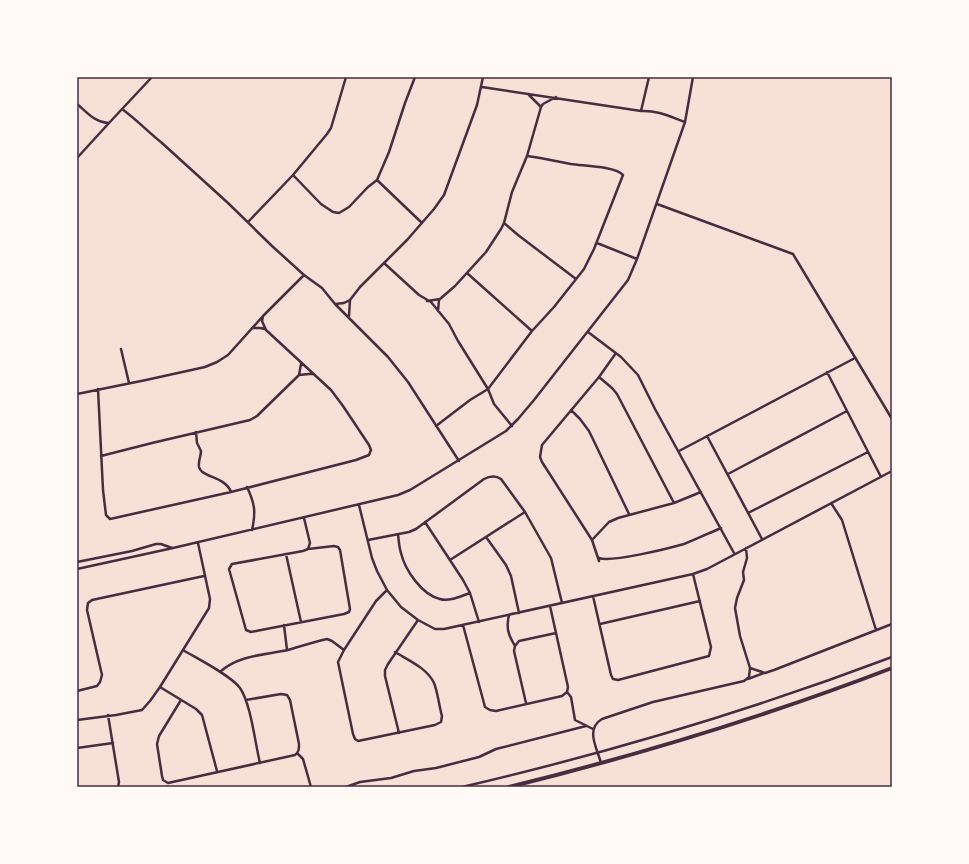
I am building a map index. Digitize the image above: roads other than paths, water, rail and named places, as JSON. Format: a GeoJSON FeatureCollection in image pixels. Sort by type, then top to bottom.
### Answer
{"type":"FeatureCollection","features":[{"type":"Feature","properties":{"kind":"highway"},"geometry":{"type":"LineString","coordinates":[[509,787],[601,763],[736,722],[892,668]]}},
{"type":"Feature","properties":{"kind":"street"},"geometry":{"type":"LineString","coordinates":[[77,158],[152,77]]}},
{"type":"Feature","properties":{"kind":"street"},"geometry":{"type":"LineString","coordinates":[[248,222],[293,176],[327,134],[331,128],[346,77]]}},
{"type":"Feature","properties":{"kind":"street"},"geometry":{"type":"LineString","coordinates":[[293,176],[327,209],[333,212],[339,212],[349,207],[368,187],[377,180],[389,152],[415,77]]}},
{"type":"Feature","properties":{"kind":"street"},"geometry":{"type":"LineString","coordinates":[[335,304],[344,303],[350,300],[360,287],[407,240],[444,195],[466,137],[484,77]]}},
{"type":"Feature","properties":{"kind":"street"},"geometry":{"type":"LineString","coordinates":[[641,111],[649,77]]}},
{"type":"Feature","properties":{"kind":"street"},"geometry":{"type":"LineString","coordinates":[[77,569],[198,543],[393,496],[410,490],[499,436],[512,426],[628,280],[657,204],[685,122],[693,77]]}},
{"type":"Feature","properties":{"kind":"street"},"geometry":{"type":"LineString","coordinates":[[482,87],[641,111],[648,110],[662,113],[685,122]]}},
{"type":"Feature","properties":{"kind":"street"},"geometry":{"type":"LineString","coordinates":[[529,94],[541,107]]}},
{"type":"Feature","properties":{"kind":"street"},"geometry":{"type":"LineString","coordinates":[[438,311],[440,299],[486,252],[504,223],[512,192],[527,156],[541,107],[543,104],[556,97]]}},
{"type":"Feature","properties":{"kind":"street"},"geometry":{"type":"LineString","coordinates":[[77,104],[96,120],[109,122]]}},
{"type":"Feature","properties":{"kind":"street"},"geometry":{"type":"LineString","coordinates":[[122,109],[135,118],[150,134],[162,143],[304,275],[322,288],[335,304],[396,366],[459,460]]}},
{"type":"Feature","properties":{"kind":"street"},"geometry":{"type":"LineString","coordinates":[[436,426],[488,388],[532,331],[576,279],[590,258],[597,243],[623,175],[620,172],[599,167],[527,156]]}},
{"type":"Feature","properties":{"kind":"street"},"geometry":{"type":"LineString","coordinates":[[377,180],[422,222]]}},
{"type":"Feature","properties":{"kind":"street"},"geometry":{"type":"LineString","coordinates":[[657,204],[793,254],[892,419]]}},
{"type":"Feature","properties":{"kind":"street"},"geometry":{"type":"LineString","coordinates":[[504,223],[576,279]]}},
{"type":"Feature","properties":{"kind":"street"},"geometry":{"type":"LineString","coordinates":[[597,243],[637,259]]}},
{"type":"Feature","properties":{"kind":"street"},"geometry":{"type":"LineString","coordinates":[[384,263],[431,302],[450,324],[458,342],[488,388],[494,404],[512,426]]}},
{"type":"Feature","properties":{"kind":"street"},"geometry":{"type":"LineString","coordinates":[[467,273],[532,331]]}},
{"type":"Feature","properties":{"kind":"street"},"geometry":{"type":"LineString","coordinates":[[77,394],[205,367],[218,362],[228,355],[263,316],[304,275]]}},
{"type":"Feature","properties":{"kind":"street"},"geometry":{"type":"LineString","coordinates":[[427,300],[440,299]]}},
{"type":"Feature","properties":{"kind":"street"},"geometry":{"type":"LineString","coordinates":[[349,317],[350,300]]}},
{"type":"Feature","properties":{"kind":"street"},"geometry":{"type":"LineString","coordinates":[[98,390],[103,490],[106,515],[110,518],[231,492],[356,460],[369,455],[371,450],[364,436],[331,390],[266,330],[262,321],[263,316]]}},
{"type":"Feature","properties":{"kind":"street"},"geometry":{"type":"LineString","coordinates":[[252,329],[260,328],[266,330]]}},
{"type":"Feature","properties":{"kind":"street"},"geometry":{"type":"LineString","coordinates":[[588,332],[616,353],[632,367],[638,375],[734,554]]}},
{"type":"Feature","properties":{"kind":"street"},"geometry":{"type":"LineString","coordinates":[[121,349],[130,383]]}},
{"type":"Feature","properties":{"kind":"street"},"geometry":{"type":"LineString","coordinates":[[616,353],[599,377],[542,445],[540,457],[592,540],[599,561],[599,558],[603,560],[616,559],[683,544],[721,528]]}},
{"type":"Feature","properties":{"kind":"street"},"geometry":{"type":"LineString","coordinates":[[679,451],[855,358]]}},
{"type":"Feature","properties":{"kind":"street"},"geometry":{"type":"LineString","coordinates":[[299,376],[301,363]]}},
{"type":"Feature","properties":{"kind":"street"},"geometry":{"type":"LineString","coordinates":[[827,372],[881,477]]}},
{"type":"Feature","properties":{"kind":"street"},"geometry":{"type":"LineString","coordinates":[[101,456],[196,432],[242,423],[253,418],[299,376],[314,374]]}},
{"type":"Feature","properties":{"kind":"street"},"geometry":{"type":"LineString","coordinates":[[599,377],[617,394],[674,503]]}},
{"type":"Feature","properties":{"kind":"street"},"geometry":{"type":"LineString","coordinates":[[571,410],[590,431],[629,514]]}},
{"type":"Feature","properties":{"kind":"street"},"geometry":{"type":"LineString","coordinates":[[728,474],[847,411]]}},
{"type":"Feature","properties":{"kind":"street"},"geometry":{"type":"LineString","coordinates":[[196,432],[197,443],[202,450],[199,465],[200,470],[226,483],[231,492]]}},
{"type":"Feature","properties":{"kind":"street"},"geometry":{"type":"LineString","coordinates":[[707,436],[762,539]]}},
{"type":"Feature","properties":{"kind":"street"},"geometry":{"type":"LineString","coordinates":[[748,513],[868,452]]}},
{"type":"Feature","properties":{"kind":"street"},"geometry":{"type":"LineString","coordinates":[[359,505],[372,558],[387,590],[401,607],[418,620],[435,629],[444,630],[693,574],[707,569],[892,471]]}},
{"type":"Feature","properties":{"kind":"street"},"geometry":{"type":"LineString","coordinates":[[368,540],[409,532],[484,479],[490,476],[496,476],[501,479],[525,512],[551,558],[562,603]]}},
{"type":"Feature","properties":{"kind":"street"},"geometry":{"type":"LineString","coordinates":[[247,488],[253,500],[254,506],[252,530]]}},
{"type":"Feature","properties":{"kind":"street"},"geometry":{"type":"LineString","coordinates":[[592,540],[609,522],[629,514],[674,503],[701,492]]}},
{"type":"Feature","properties":{"kind":"street"},"geometry":{"type":"LineString","coordinates":[[831,503],[842,520],[876,630]]}},
{"type":"Feature","properties":{"kind":"street"},"geometry":{"type":"LineString","coordinates":[[450,560],[525,512]]}},
{"type":"Feature","properties":{"kind":"street"},"geometry":{"type":"LineString","coordinates":[[304,518],[310,543],[308,549]]}},
{"type":"Feature","properties":{"kind":"street"},"geometry":{"type":"LineString","coordinates":[[425,522],[470,592],[479,622]]}},
{"type":"Feature","properties":{"kind":"street"},"geometry":{"type":"LineString","coordinates":[[398,535],[401,555],[405,564],[420,587],[426,592],[440,600],[449,600],[470,592]]}},
{"type":"Feature","properties":{"kind":"street"},"geometry":{"type":"LineString","coordinates":[[486,537],[511,576],[519,613]]}},
{"type":"Feature","properties":{"kind":"street"},"geometry":{"type":"LineString","coordinates":[[77,720],[142,710],[160,687],[209,608],[210,599],[198,543]]}},
{"type":"Feature","properties":{"kind":"street"},"geometry":{"type":"LineString","coordinates":[[77,562],[132,551],[156,544],[173,548]]}},
{"type":"Feature","properties":{"kind":"street"},"geometry":{"type":"LineString","coordinates":[[334,546],[338,547],[340,550],[350,609],[347,613],[251,632],[246,630],[229,569],[232,564],[308,549],[334,546]]}},
{"type":"Feature","properties":{"kind":"street"},"geometry":{"type":"LineString","coordinates":[[746,548],[747,558],[743,572],[744,580],[735,608],[740,636],[750,668],[750,674],[747,679]]}},
{"type":"Feature","properties":{"kind":"street"},"geometry":{"type":"LineString","coordinates":[[286,554],[301,622]]}},
{"type":"Feature","properties":{"kind":"street"},"geometry":{"type":"LineString","coordinates":[[102,557],[103,563]]}},
{"type":"Feature","properties":{"kind":"street"},"geometry":{"type":"LineString","coordinates":[[593,596],[611,675],[614,679],[618,680],[709,656],[711,647],[693,574]]}},
{"type":"Feature","properties":{"kind":"street"},"geometry":{"type":"LineString","coordinates":[[77,691],[97,686],[102,678],[87,610],[88,602],[205,576]]}},
{"type":"Feature","properties":{"kind":"street"},"geometry":{"type":"LineString","coordinates":[[387,590],[376,601],[344,650],[338,662],[355,739],[358,741],[435,725],[441,722],[442,716],[434,683],[430,676],[395,652]]}},
{"type":"Feature","properties":{"kind":"street"},"geometry":{"type":"LineString","coordinates":[[600,624],[700,601]]}},
{"type":"Feature","properties":{"kind":"street"},"geometry":{"type":"LineString","coordinates":[[463,625],[485,706],[490,710],[496,711],[562,696],[566,692],[568,687],[550,606]]}},
{"type":"Feature","properties":{"kind":"street"},"geometry":{"type":"LineString","coordinates":[[509,615],[507,628],[510,638],[515,646]]}},
{"type":"Feature","properties":{"kind":"street"},"geometry":{"type":"LineString","coordinates":[[399,733],[385,676],[385,670],[395,652],[418,620]]}},
{"type":"Feature","properties":{"kind":"street"},"geometry":{"type":"LineString","coordinates":[[601,763],[592,733],[598,721],[608,716],[653,702],[744,681],[892,624]]}},
{"type":"Feature","properties":{"kind":"street"},"geometry":{"type":"LineString","coordinates":[[284,625],[288,650]]}},
{"type":"Feature","properties":{"kind":"street"},"geometry":{"type":"LineString","coordinates":[[526,703],[514,651],[515,646],[519,642],[556,633]]}},
{"type":"Feature","properties":{"kind":"street"},"geometry":{"type":"LineString","coordinates":[[220,672],[228,665],[239,660],[288,650],[327,639],[344,650]]}},
{"type":"Feature","properties":{"kind":"street"},"geometry":{"type":"LineString","coordinates":[[183,650],[220,672],[240,688],[246,700],[260,763]]}},
{"type":"Feature","properties":{"kind":"street"},"geometry":{"type":"LineString","coordinates":[[462,787],[549,766],[743,709],[892,657]]}},
{"type":"Feature","properties":{"kind":"street"},"geometry":{"type":"LineString","coordinates":[[750,668],[765,673]]}},
{"type":"Feature","properties":{"kind":"street"},"geometry":{"type":"LineString","coordinates":[[160,687],[196,709],[202,715],[217,772]]}},
{"type":"Feature","properties":{"kind":"street"},"geometry":{"type":"LineString","coordinates":[[566,692],[571,697],[575,720],[593,729]]}},
{"type":"Feature","properties":{"kind":"street"},"geometry":{"type":"LineString","coordinates":[[165,782],[170,783],[295,755],[297,753],[299,744],[290,700],[287,695],[281,694],[246,700]]}},
{"type":"Feature","properties":{"kind":"street"},"geometry":{"type":"LineString","coordinates":[[164,787],[165,782],[162,776],[158,744],[159,736],[181,700]]}},
{"type":"Feature","properties":{"kind":"street"},"geometry":{"type":"LineString","coordinates":[[108,715],[119,782],[118,787]]}},
{"type":"Feature","properties":{"kind":"street"},"geometry":{"type":"LineString","coordinates":[[346,787],[360,782],[391,778],[414,771],[436,768],[480,757],[496,749],[586,726]]}},
{"type":"Feature","properties":{"kind":"street"},"geometry":{"type":"LineString","coordinates":[[77,748],[113,743]]}},
{"type":"Feature","properties":{"kind":"street"},"geometry":{"type":"LineString","coordinates":[[297,753],[303,759],[310,787]]}}]}
